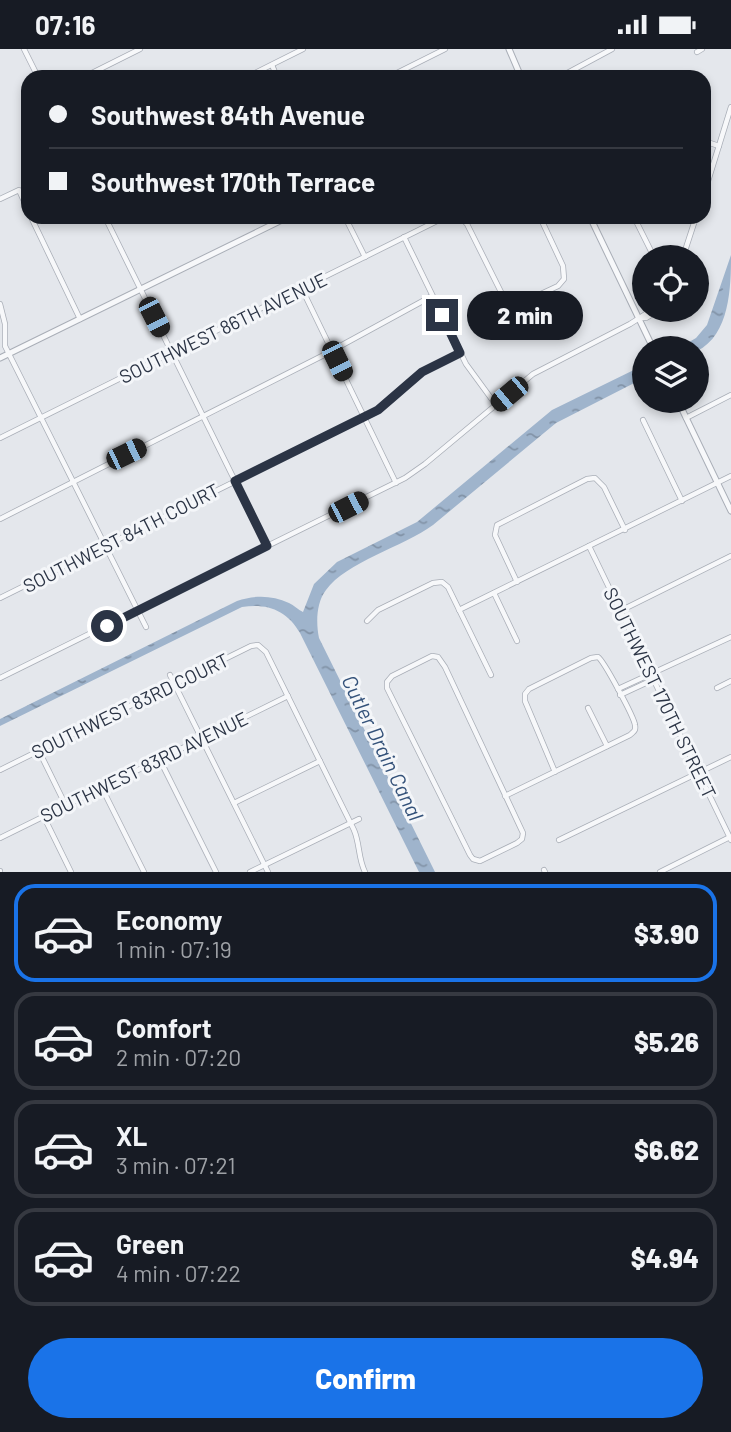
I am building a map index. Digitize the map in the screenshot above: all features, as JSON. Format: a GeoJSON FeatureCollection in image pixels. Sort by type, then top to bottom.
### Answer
{"type":"FeatureCollection","features":[{"type":"Feature","properties":{"kind":"street"},"geometry":{"type":"LineString","coordinates":[[24,49],[34,70]]}},
{"type":"Feature","properties":{"kind":"street"},"geometry":{"type":"LineString","coordinates":[[97,70],[140,49]]}},
{"type":"Feature","properties":{"kind":"street"},"geometry":{"type":"LineString","coordinates":[[262,70],[303,49]]}},
{"type":"Feature","properties":{"kind":"street"},"geometry":{"type":"LineString","coordinates":[[403,70],[445,49]]}},
{"type":"Feature","properties":{"kind":"street"},"geometry":{"type":"LineString","coordinates":[[509,49],[520,70]]}},
{"type":"Feature","properties":{"kind":"street"},"geometry":{"type":"LineString","coordinates":[[573,70],[612,49]]}},
{"type":"Feature","properties":{"kind":"street"},"geometry":{"type":"LineString","coordinates":[[272,65],[274,70]]}},
{"type":"Feature","properties":{"kind":"street"},"geometry":{"type":"LineString","coordinates":[[711,172],[731,107]]}},
{"type":"Feature","properties":{"kind":"street"},"geometry":{"type":"LineString","coordinates":[[711,143],[719,146]]}},
{"type":"Feature","properties":{"kind":"street"},"geometry":{"type":"LineString","coordinates":[[0,199],[19,190],[21,194]]}},
{"type":"Feature","properties":{"kind":"street"},"geometry":{"type":"LineString","coordinates":[[34,224],[80,319]]}},
{"type":"Feature","properties":{"kind":"street"},"geometry":{"type":"LineString","coordinates":[[109,224],[267,546]]}},
{"type":"Feature","properties":{"kind":"street"},"geometry":{"type":"LineString","coordinates":[[0,358],[274,224]]}},
{"type":"Feature","properties":{"kind":"street"},"geometry":{"type":"LineString","coordinates":[[348,224],[365,257]]}},
{"type":"Feature","properties":{"kind":"street","name":"SOUTHWEST 86TH AVENUE"},"geometry":{"type":"LineString","coordinates":[[0,438],[431,224]]}},
{"type":"Feature","properties":{"kind":"street"},"geometry":{"type":"LineString","coordinates":[[467,224],[499,290],[511,306],[517,306],[558,286],[565,275],[564,266],[543,224]]}},
{"type":"Feature","properties":{"kind":"street"},"geometry":{"type":"LineString","coordinates":[[593,224],[632,305]]}},
{"type":"Feature","properties":{"kind":"street"},"geometry":{"type":"LineString","coordinates":[[638,224],[648,245]]}},
{"type":"Feature","properties":{"kind":"street"},"geometry":{"type":"LineString","coordinates":[[687,245],[694,224]]}},
{"type":"Feature","properties":{"kind":"street"},"geometry":{"type":"LineString","coordinates":[[404,237],[469,371],[496,405]]}},
{"type":"Feature","properties":{"kind":"street"},"geometry":{"type":"LineString","coordinates":[[302,289],[396,483]]}},
{"type":"Feature","properties":{"kind":"street"},"geometry":{"type":"LineString","coordinates":[[0,519],[332,350],[432,296]]}},
{"type":"Feature","properties":{"kind":"street"},"geometry":{"type":"LineString","coordinates":[[0,304],[8,354],[146,627]]}},
{"type":"Feature","properties":{"kind":"street"},"geometry":{"type":"LineString","coordinates":[[1,676],[396,483],[425,464],[538,371],[632,321]]}},
{"type":"Feature","properties":{"kind":"street","name":"SOUTHWEST 84TH COURT"},"geometry":{"type":"LineString","coordinates":[[0,598],[364,417],[382,407],[422,372],[460,353]]}},
{"type":"Feature","properties":{"kind":"street"},"geometry":{"type":"LineString","coordinates":[[686,418],[731,395]]}},
{"type":"Feature","properties":{"kind":"street"},"geometry":{"type":"LineString","coordinates":[[684,413],[731,511]]}},
{"type":"Feature","properties":{"kind":"street"},"geometry":{"type":"LineString","coordinates":[[643,420],[682,501]]}},
{"type":"Feature","properties":{"kind":"street"},"geometry":{"type":"LineString","coordinates":[[459,610],[731,476]]}},
{"type":"Feature","properties":{"kind":"street"},"geometry":{"type":"LineString","coordinates":[[517,582],[496,538],[495,527],[587,479],[598,479],[604,487],[625,530]]}},
{"type":"Feature","properties":{"kind":"street","name":"SOUTHWEST 170TH STREET"},"geometry":{"type":"LineString","coordinates":[[589,546],[731,838]]}},
{"type":"Feature","properties":{"kind":"street"},"geometry":{"type":"LineString","coordinates":[[621,610],[731,556]]}},
{"type":"Feature","properties":{"kind":"street"},"geometry":{"type":"LineString","coordinates":[[367,621],[378,610],[433,583],[442,582],[448,587],[491,675]]}},
{"type":"Feature","properties":{"kind":"street"},"geometry":{"type":"LineString","coordinates":[[494,593],[517,641]]}},
{"type":"Feature","properties":{"kind":"street"},"geometry":{"type":"LineString","coordinates":[[618,689],[731,637]]}},
{"type":"Feature","properties":{"kind":"street","name":"SOUTHWEST 83RD COURT"},"geometry":{"type":"LineString","coordinates":[[0,770],[251,646],[260,646],[266,652],[288,696]]}},
{"type":"Feature","properties":{"kind":"street"},"geometry":{"type":"LineString","coordinates":[[429,657],[438,657],[446,667],[505,796],[522,830],[522,839],[483,860],[476,860],[470,855],[389,692],[387,682],[395,674],[429,657]]}},
{"type":"Feature","properties":{"kind":"street"},"geometry":{"type":"LineString","coordinates":[[505,796],[555,772],[607,746],[635,730],[618,689],[598,657],[591,658],[524,694],[524,701],[555,772]]}},
{"type":"Feature","properties":{"kind":"street"},"geometry":{"type":"LineString","coordinates":[[170,675],[268,872]]}},
{"type":"Feature","properties":{"kind":"street"},"geometry":{"type":"LineString","coordinates":[[620,695],[648,682],[652,675]]}},
{"type":"Feature","properties":{"kind":"street"},"geometry":{"type":"LineString","coordinates":[[717,688],[731,681]]}},
{"type":"Feature","properties":{"kind":"street"},"geometry":{"type":"LineString","coordinates":[[288,696],[351,823],[358,840],[359,860],[365,872]]}},
{"type":"Feature","properties":{"kind":"street","name":"SOUTHWEST 83RD AVENUE"},"geometry":{"type":"LineString","coordinates":[[0,838],[288,696]]}},
{"type":"Feature","properties":{"kind":"street"},"geometry":{"type":"LineString","coordinates":[[588,708],[607,746]]}},
{"type":"Feature","properties":{"kind":"street"},"geometry":{"type":"LineString","coordinates":[[39,751],[66,806]]}},
{"type":"Feature","properties":{"kind":"street"},"geometry":{"type":"LineString","coordinates":[[559,840],[731,757]]}},
{"type":"Feature","properties":{"kind":"street"},"geometry":{"type":"LineString","coordinates":[[160,760],[216,872]]}},
{"type":"Feature","properties":{"kind":"street"},"geometry":{"type":"LineString","coordinates":[[234,803],[320,761]]}},
{"type":"Feature","properties":{"kind":"street"},"geometry":{"type":"LineString","coordinates":[[102,788],[144,872]]}},
{"type":"Feature","properties":{"kind":"street"},"geometry":{"type":"LineString","coordinates":[[44,817],[71,872]]}},
{"type":"Feature","properties":{"kind":"street"},"geometry":{"type":"LineString","coordinates":[[250,872],[359,819]]}},
{"type":"Feature","properties":{"kind":"street"},"geometry":{"type":"LineString","coordinates":[[660,872],[731,838]]}},
{"type":"Feature","properties":{"kind":"water"},"geometry":{"type":"Polygon","coordinates":[[[731,255],[726,309],[716,334],[709,343],[709,336],[698,336],[709,319],[731,255]]]}},
{"type":"Feature","properties":{"kind":"water"},"geometry":{"type":"Polygon","coordinates":[[[632,371],[632,384],[556,423],[433,525],[361,563],[335,580],[320,601],[317,620],[319,638],[435,872],[419,872],[300,633],[283,614],[268,607],[242,607],[0,726],[0,719],[237,601],[270,597],[283,600],[303,612],[314,584],[337,562],[417,522],[552,410],[632,371]]]}},
{"type":"Feature","properties":{"kind":"route"},"geometry":{"type":"LineString","coordinates":[[107,626],[267,546],[235,481],[378,410],[422,372],[460,353],[442,315]]}},
{"type":"Feature","properties":{"kind":"water label","name":"Cutler Drain Canal"},"geometry":{"type":"Point","coordinates":[382,748]}}]}
